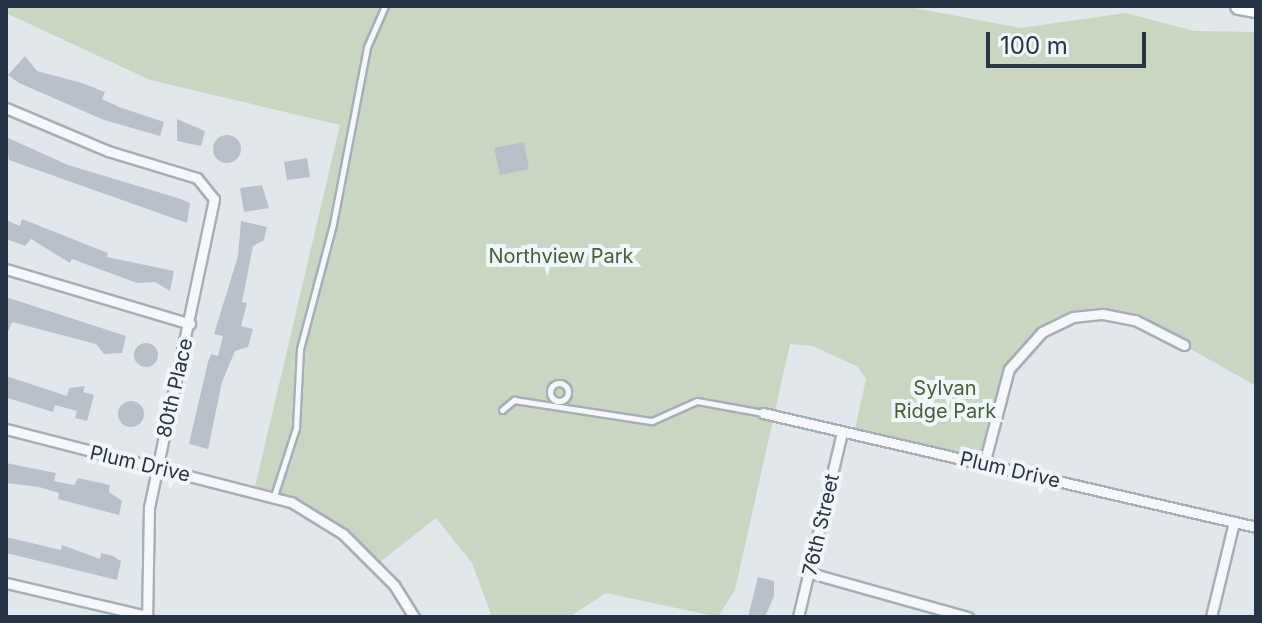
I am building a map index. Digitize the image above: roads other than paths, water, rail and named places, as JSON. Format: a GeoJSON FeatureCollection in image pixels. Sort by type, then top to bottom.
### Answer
{"type":"FeatureCollection","features":[{"type":"Feature","properties":{"kind":"highway"},"geometry":{"type":"LineString","coordinates":[[1239,6],[1256,9]]}},
{"type":"Feature","properties":{"kind":"street","name":"80th Place"},"geometry":{"type":"LineString","coordinates":[[6,108],[108,151],[188,174],[204,183],[216,208],[157,468],[148,531],[147,616]]}},
{"type":"Feature","properties":{"kind":"street"},"geometry":{"type":"LineString","coordinates":[[6,269],[190,324]]}},
{"type":"Feature","properties":{"kind":"street"},"geometry":{"type":"LineString","coordinates":[[984,464],[1009,369],[1049,328],[1088,315],[1120,316],[1184,345]]}},
{"type":"Feature","properties":{"kind":"street","name":"Plum Drive"},"geometry":{"type":"LineString","coordinates":[[763,413],[1256,527]]}},
{"type":"Feature","properties":{"kind":"street","name":"Plum Drive"},"geometry":{"type":"LineString","coordinates":[[6,429],[274,496],[343,534],[394,585],[414,617]]}},
{"type":"Feature","properties":{"kind":"street","name":"76th Street"},"geometry":{"type":"LineString","coordinates":[[798,617],[842,432]]}},
{"type":"Feature","properties":{"kind":"street"},"geometry":{"type":"LineString","coordinates":[[1211,617],[1234,522]]}},
{"type":"Feature","properties":{"kind":"street"},"geometry":{"type":"LineString","coordinates":[[810,573],[968,617]]}},
{"type":"Feature","properties":{"kind":"street"},"geometry":{"type":"LineString","coordinates":[[6,583],[147,616]]}},
{"type":"Feature","properties":{"kind":"lane"},"geometry":{"type":"LineString","coordinates":[[274,496],[296,428],[300,349],[333,224],[367,47],[385,6]]}},
{"type":"Feature","properties":{"kind":"lane"},"geometry":{"type":"LineString","coordinates":[[502,410],[514,400],[652,421],[697,401],[763,413]]}},
{"type":"Feature","properties":{"kind":"park label","name":"Northview Park"},"geometry":{"type":"Point","coordinates":[561,256]}},
{"type":"Feature","properties":{"kind":"park label","name":"Sylvan Ridge Park"},"geometry":{"type":"Point","coordinates":[945,400]}}]}
